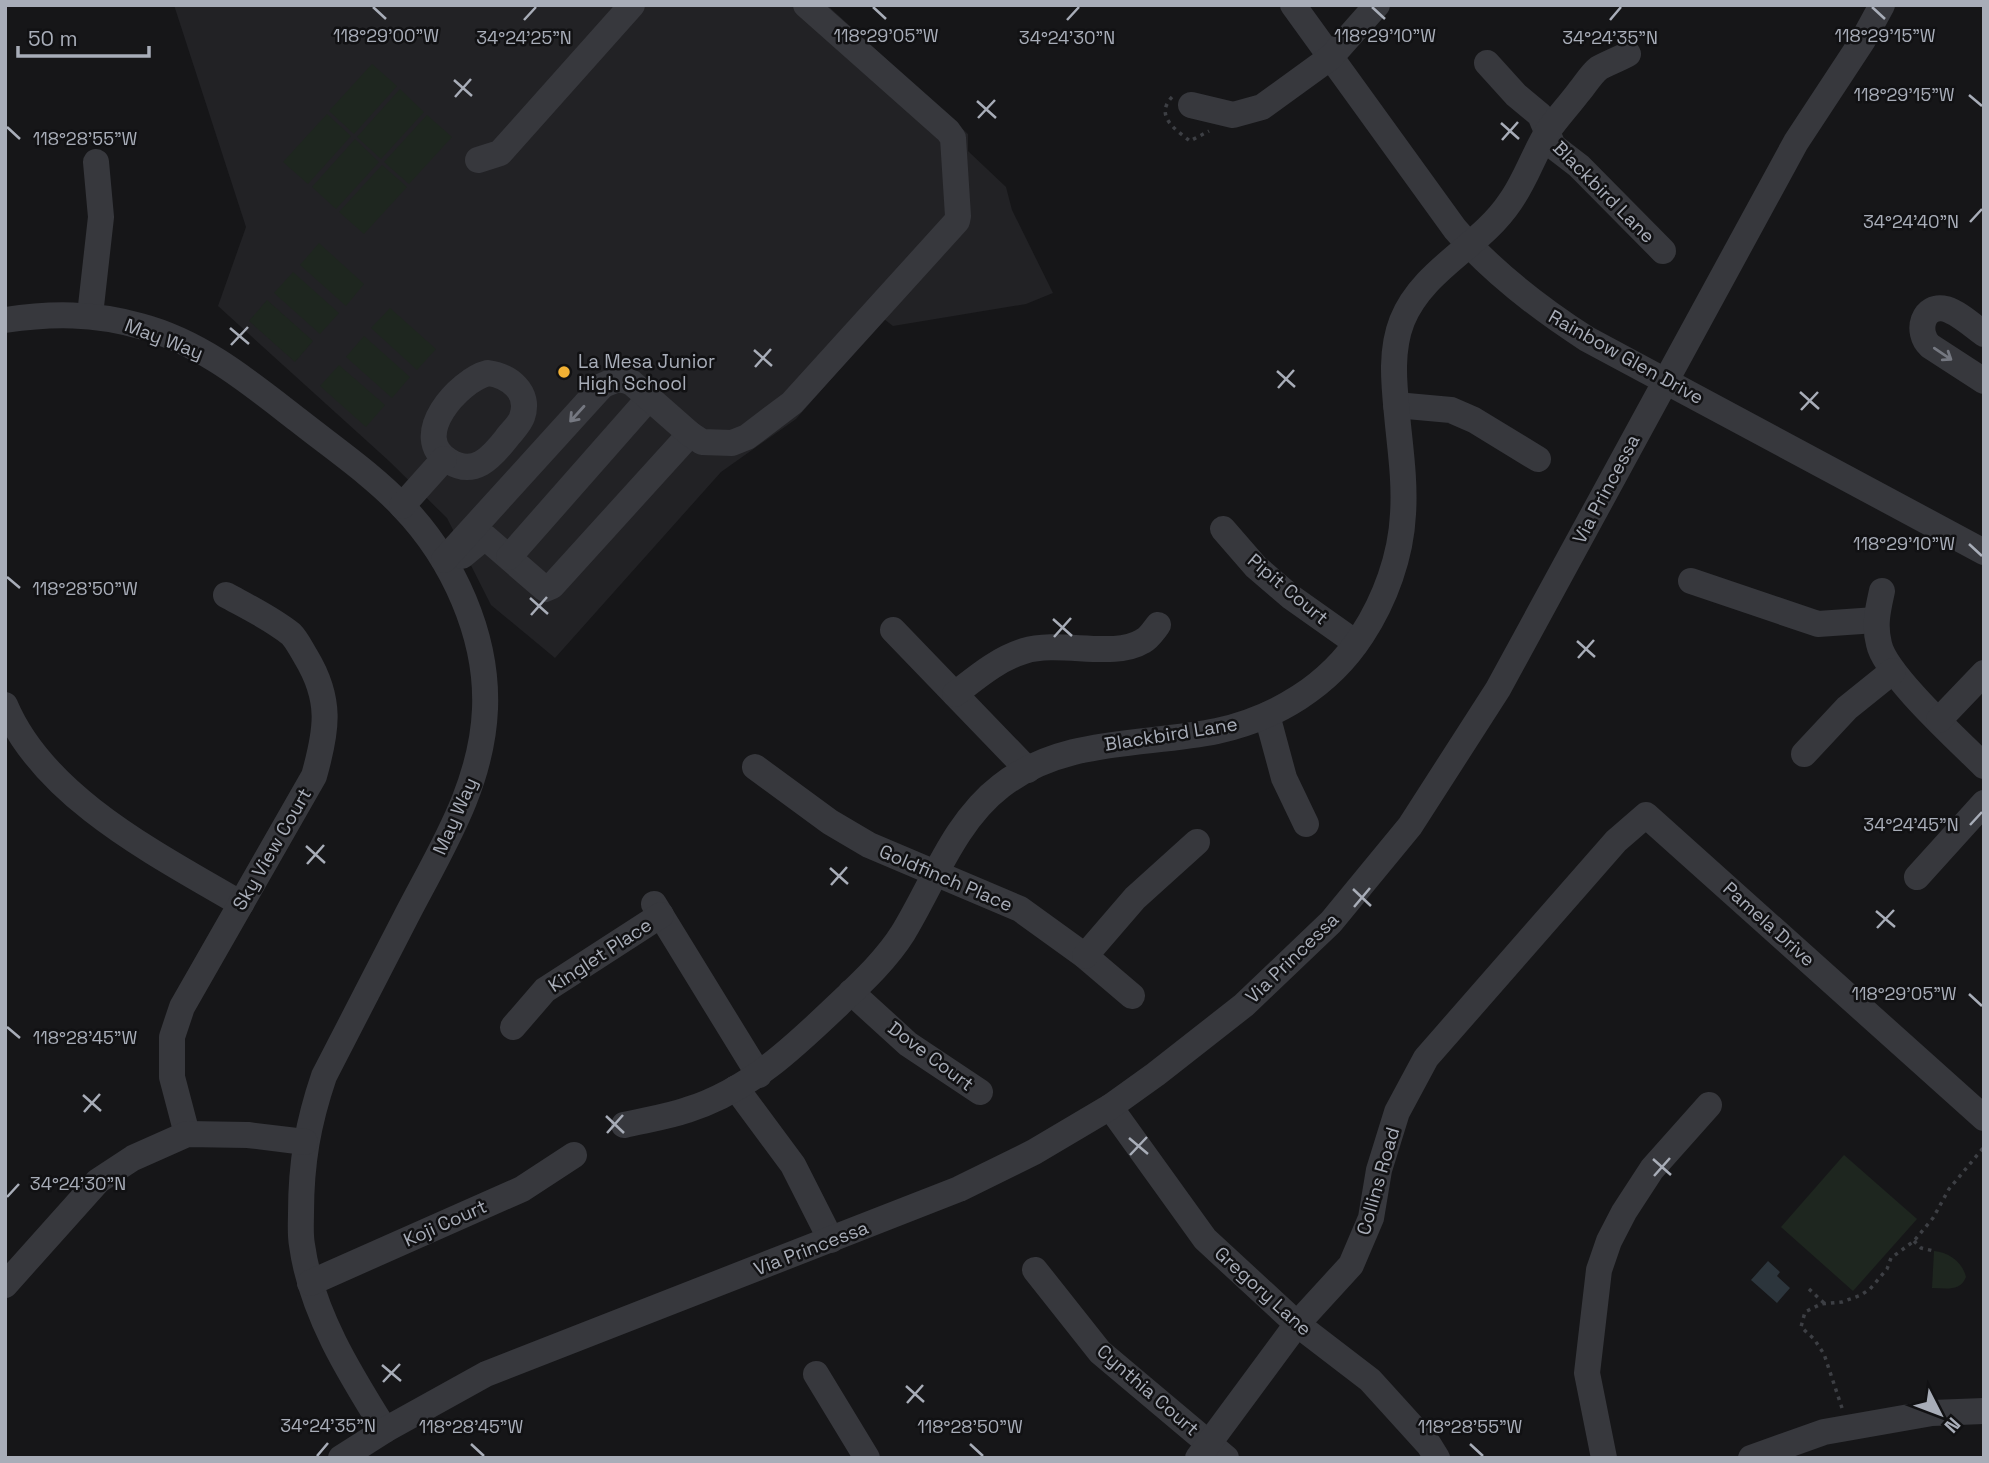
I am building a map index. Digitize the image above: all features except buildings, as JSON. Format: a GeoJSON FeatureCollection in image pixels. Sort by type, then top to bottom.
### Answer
{"type":"FeatureCollection","features":[{"type":"Feature","properties":{"kind":"street"},"geometry":{"type":"LineString","coordinates":[[478,160],[500,153],[632,5]]}},
{"type":"Feature","properties":{"kind":"street"},"geometry":{"type":"LineString","coordinates":[[449,570],[602,386],[615,379],[624,379],[702,442],[732,443],[747,437],[786,409],[957,221],[953,138],[806,5]]}},
{"type":"Feature","properties":{"kind":"street","name":"Rainbow Glen Drive"},"geometry":{"type":"LineString","coordinates":[[1293,5],[1469,245],[1542,309],[1587,339],[1984,552]]}},
{"type":"Feature","properties":{"kind":"street"},"geometry":{"type":"LineString","coordinates":[[1191,105],[1233,115],[1262,107],[1331,57],[1377,5]]}},
{"type":"Feature","properties":{"kind":"street","name":"Via Princessa"},"geometry":{"type":"LineString","coordinates":[[341,1458],[385,1430],[486,1374],[960,1189],[1034,1152],[1110,1107],[1244,1005],[1331,922],[1410,826],[1498,689],[1796,142],[1863,40],[1882,5]]}},
{"type":"Feature","properties":{"kind":"street","name":"Blackbird Lane"},"geometry":{"type":"LineString","coordinates":[[624,1125],[689,1110],[747,1081],[792,1049],[851,992],[901,936],[971,814],[1002,785],[1068,752],[1217,731],[1267,715],[1293,702],[1339,665],[1374,614],[1388,584],[1404,515],[1395,349],[1402,320],[1431,279],[1492,224],[1510,204],[1548,132],[1597,70],[1628,54]]}},
{"type":"Feature","properties":{"kind":"street","name":"Blackbird Lane"},"geometry":{"type":"LineString","coordinates":[[1487,63],[1516,95],[1540,115],[1553,146],[1578,166],[1663,251]]}},
{"type":"Feature","properties":{"kind":"street"},"geometry":{"type":"LineString","coordinates":[[90,315],[101,217],[96,162]]}},
{"type":"Feature","properties":{"kind":"street"},"geometry":{"type":"LineString","coordinates":[[1984,334],[1953,312],[1941,309],[1929,313],[1921,329],[1930,346],[1984,381]]}},
{"type":"Feature","properties":{"kind":"street","name":"May Way"},"geometry":{"type":"LineString","coordinates":[[5,320],[43,314],[90,315],[142,326],[192,346],[242,376],[402,506],[430,538],[449,570],[472,624],[481,663],[485,707],[480,756],[463,808],[324,1076],[311,1113],[305,1142],[301,1191],[302,1244],[310,1283],[340,1354],[385,1430]]}},
{"type":"Feature","properties":{"kind":"street"},"geometry":{"type":"LineString","coordinates":[[509,557],[649,398]]}},
{"type":"Feature","properties":{"kind":"street"},"geometry":{"type":"LineString","coordinates":[[1396,405],[1451,410],[1474,420],[1538,459]]}},
{"type":"Feature","properties":{"kind":"street"},"geometry":{"type":"LineString","coordinates":[[449,570],[482,538],[488,538],[545,589],[552,586],[690,434]]}},
{"type":"Feature","properties":{"kind":"street"},"geometry":{"type":"LineString","coordinates":[[402,506],[444,459]]}},
{"type":"Feature","properties":{"kind":"street","name":"Pipit Court"},"geometry":{"type":"LineString","coordinates":[[1223,529],[1256,567],[1291,597],[1356,643]]}},
{"type":"Feature","properties":{"kind":"street"},"geometry":{"type":"LineString","coordinates":[[1691,580],[1818,624],[1876,620]]}},
{"type":"Feature","properties":{"kind":"street"},"geometry":{"type":"LineString","coordinates":[[1882,591],[1876,620],[1879,647],[1893,671],[1984,766]]}},
{"type":"Feature","properties":{"kind":"street","name":"Sky View Court"},"geometry":{"type":"LineString","coordinates":[[187,1134],[172,1077],[172,1037],[182,1007],[314,776],[324,739],[325,702],[310,664],[293,636],[265,616],[226,595]]}},
{"type":"Feature","properties":{"kind":"street"},"geometry":{"type":"LineString","coordinates":[[955,694],[995,664],[1025,651],[1048,647],[1125,648],[1144,640],[1158,625]]}},
{"type":"Feature","properties":{"kind":"street"},"geometry":{"type":"LineString","coordinates":[[893,630],[1028,770]]}},
{"type":"Feature","properties":{"kind":"street"},"geometry":{"type":"LineString","coordinates":[[1804,754],[1847,708],[1893,671]]}},
{"type":"Feature","properties":{"kind":"street"},"geometry":{"type":"LineString","coordinates":[[1939,720],[1984,673]]}},
{"type":"Feature","properties":{"kind":"street"},"geometry":{"type":"LineString","coordinates":[[5,705],[12,720],[44,764],[85,804],[127,837],[241,904]]}},
{"type":"Feature","properties":{"kind":"street"},"geometry":{"type":"LineString","coordinates":[[1267,715],[1284,778],[1306,824]]}},
{"type":"Feature","properties":{"kind":"street","name":"Goldfinch Place"},"geometry":{"type":"LineString","coordinates":[[755,767],[859,840],[1020,909],[1085,956],[1132,996]]}},
{"type":"Feature","properties":{"kind":"street"},"geometry":{"type":"LineString","coordinates":[[1917,877],[1984,803]]}},
{"type":"Feature","properties":{"kind":"street","name":"Pamela Drive"},"geometry":{"type":"LineString","coordinates":[[1646,815],[1984,1118]]}},
{"type":"Feature","properties":{"kind":"street","name":"Collins Road"},"geometry":{"type":"LineString","coordinates":[[1211,1453],[1297,1324],[1351,1265],[1371,1218],[1380,1170],[1397,1112],[1426,1058],[1616,841],[1646,815]]}},
{"type":"Feature","properties":{"kind":"street"},"geometry":{"type":"LineString","coordinates":[[1085,956],[1135,898],[1197,842]]}},
{"type":"Feature","properties":{"kind":"street","name":"Kinglet Place"},"geometry":{"type":"LineString","coordinates":[[513,1027],[545,990],[657,910],[831,1240]]}},
{"type":"Feature","properties":{"kind":"street","name":"Dove Court"},"geometry":{"type":"LineString","coordinates":[[851,992],[908,1044],[980,1093]]}},
{"type":"Feature","properties":{"kind":"street"},"geometry":{"type":"LineString","coordinates":[[1604,1458],[1587,1373],[1599,1270],[1609,1241],[1624,1212],[1652,1169],[1709,1105]]}},
{"type":"Feature","properties":{"kind":"street","name":"Gregory Lane"},"geometry":{"type":"LineString","coordinates":[[1110,1107],[1205,1239],[1297,1324],[1370,1381],[1429,1445],[1437,1458]]}},
{"type":"Feature","properties":{"kind":"street"},"geometry":{"type":"LineString","coordinates":[[5,1285],[98,1181],[134,1158],[187,1134],[248,1135],[305,1142]]}},
{"type":"Feature","properties":{"kind":"street","name":"Koji Court"},"geometry":{"type":"LineString","coordinates":[[310,1283],[522,1189],[574,1155]]}},
{"type":"Feature","properties":{"kind":"street","name":"Cynthia Court"},"geometry":{"type":"LineString","coordinates":[[1035,1270],[1100,1352],[1211,1453]]}},
{"type":"Feature","properties":{"kind":"street"},"geometry":{"type":"LineString","coordinates":[[816,1374],[867,1458]]}},
{"type":"Feature","properties":{"kind":"street"},"geometry":{"type":"LineString","coordinates":[[1751,1458],[1824,1432],[1932,1413],[1984,1410]]}},
{"type":"Feature","properties":{"kind":"path"},"geometry":{"type":"LineString","coordinates":[[1849,1428],[1824,1354],[1814,1339],[1801,1327],[1805,1312],[1825,1304],[1861,1296],[1870,1289],[1887,1269],[1891,1258],[1914,1241],[1933,1218],[1949,1189],[1984,1147]]}},
{"type":"Feature","properties":{"kind":"path"},"geometry":{"type":"LineString","coordinates":[[1914,1241],[1921,1248],[1934,1251]]}},
{"type":"Feature","properties":{"kind":"path"},"geometry":{"type":"LineString","coordinates":[[1885,1254],[1891,1258]]}},
{"type":"Feature","properties":{"kind":"path"},"geometry":{"type":"LineString","coordinates":[[1809,1289],[1825,1304]]}},
{"type":"Feature","properties":{"kind":"shaded area","name":"La Mesa Junior High School"},"geometry":{"type":"Polygon","coordinates":[[[174,5],[827,5],[968,134],[968,151],[1006,187],[1012,210],[1053,293],[1026,304],[893,326],[884,319],[796,419],[721,472],[555,658],[491,605],[447,518],[389,461],[218,306],[246,227],[174,5]]]}},
{"type":"Feature","properties":{"kind":"shaded area"},"geometry":{"type":"Polygon","coordinates":[[[372,64],[397,86],[354,134],[329,111],[372,64]]]}},
{"type":"Feature","properties":{"kind":"shaded area"},"geometry":{"type":"Polygon","coordinates":[[[400,89],[424,112],[381,159],[357,137],[400,89]]]}},
{"type":"Feature","properties":{"kind":"shaded area"},"geometry":{"type":"Polygon","coordinates":[[[327,114],[351,136],[308,184],[283,162],[327,114]]]}},
{"type":"Feature","properties":{"kind":"shaded area"},"geometry":{"type":"Polygon","coordinates":[[[427,115],[452,137],[409,184],[384,162],[427,115]]]}},
{"type":"Feature","properties":{"kind":"shaded area"},"geometry":{"type":"Polygon","coordinates":[[[355,139],[379,162],[336,209],[312,187],[355,139]]]}},
{"type":"Feature","properties":{"kind":"shaded area"},"geometry":{"type":"Polygon","coordinates":[[[382,165],[407,187],[364,234],[339,212],[382,165]]]}},
{"type":"Feature","properties":{"kind":"shaded area"},"geometry":{"type":"Polygon","coordinates":[[[319,243],[364,284],[346,306],[300,265],[319,243]]]}},
{"type":"Feature","properties":{"kind":"shaded area"},"geometry":{"type":"Polygon","coordinates":[[[293,272],[339,313],[320,334],[274,293],[293,272]]]}},
{"type":"Feature","properties":{"kind":"shaded area"},"geometry":{"type":"Polygon","coordinates":[[[267,300],[313,341],[295,362],[249,321],[267,300]]]}},
{"type":"Feature","properties":{"kind":"shaded area"},"geometry":{"type":"Polygon","coordinates":[[[390,308],[436,349],[417,370],[371,328],[390,308]]]}},
{"type":"Feature","properties":{"kind":"shaded area"},"geometry":{"type":"Polygon","coordinates":[[[364,336],[410,377],[392,398],[346,357],[364,336]]]}},
{"type":"Feature","properties":{"kind":"shaded area"},"geometry":{"type":"Polygon","coordinates":[[[339,365],[385,405],[366,427],[320,386],[339,365]]]}},
{"type":"Feature","properties":{"kind":"shaded area"},"geometry":{"type":"Polygon","coordinates":[[[1844,1155],[1917,1219],[1853,1291],[1781,1227],[1844,1155]]]}},
{"type":"Feature","properties":{"kind":"shaded area"},"geometry":{"type":"Polygon","coordinates":[[[1934,1251],[1950,1256],[1959,1263],[1966,1277],[1960,1285],[1952,1288],[1932,1288],[1934,1251]]]}},
{"type":"Feature","properties":{"kind":"shaded area"},"geometry":{"type":"Polygon","coordinates":[[[1768,1261],[1780,1272],[1777,1276],[1790,1288],[1777,1303],[1751,1280],[1768,1261]]]}},
{"type":"Feature","properties":{"kind":"place","name":"La Mesa Junior High School"},"geometry":{"type":"Point","coordinates":[564,372]}}]}
